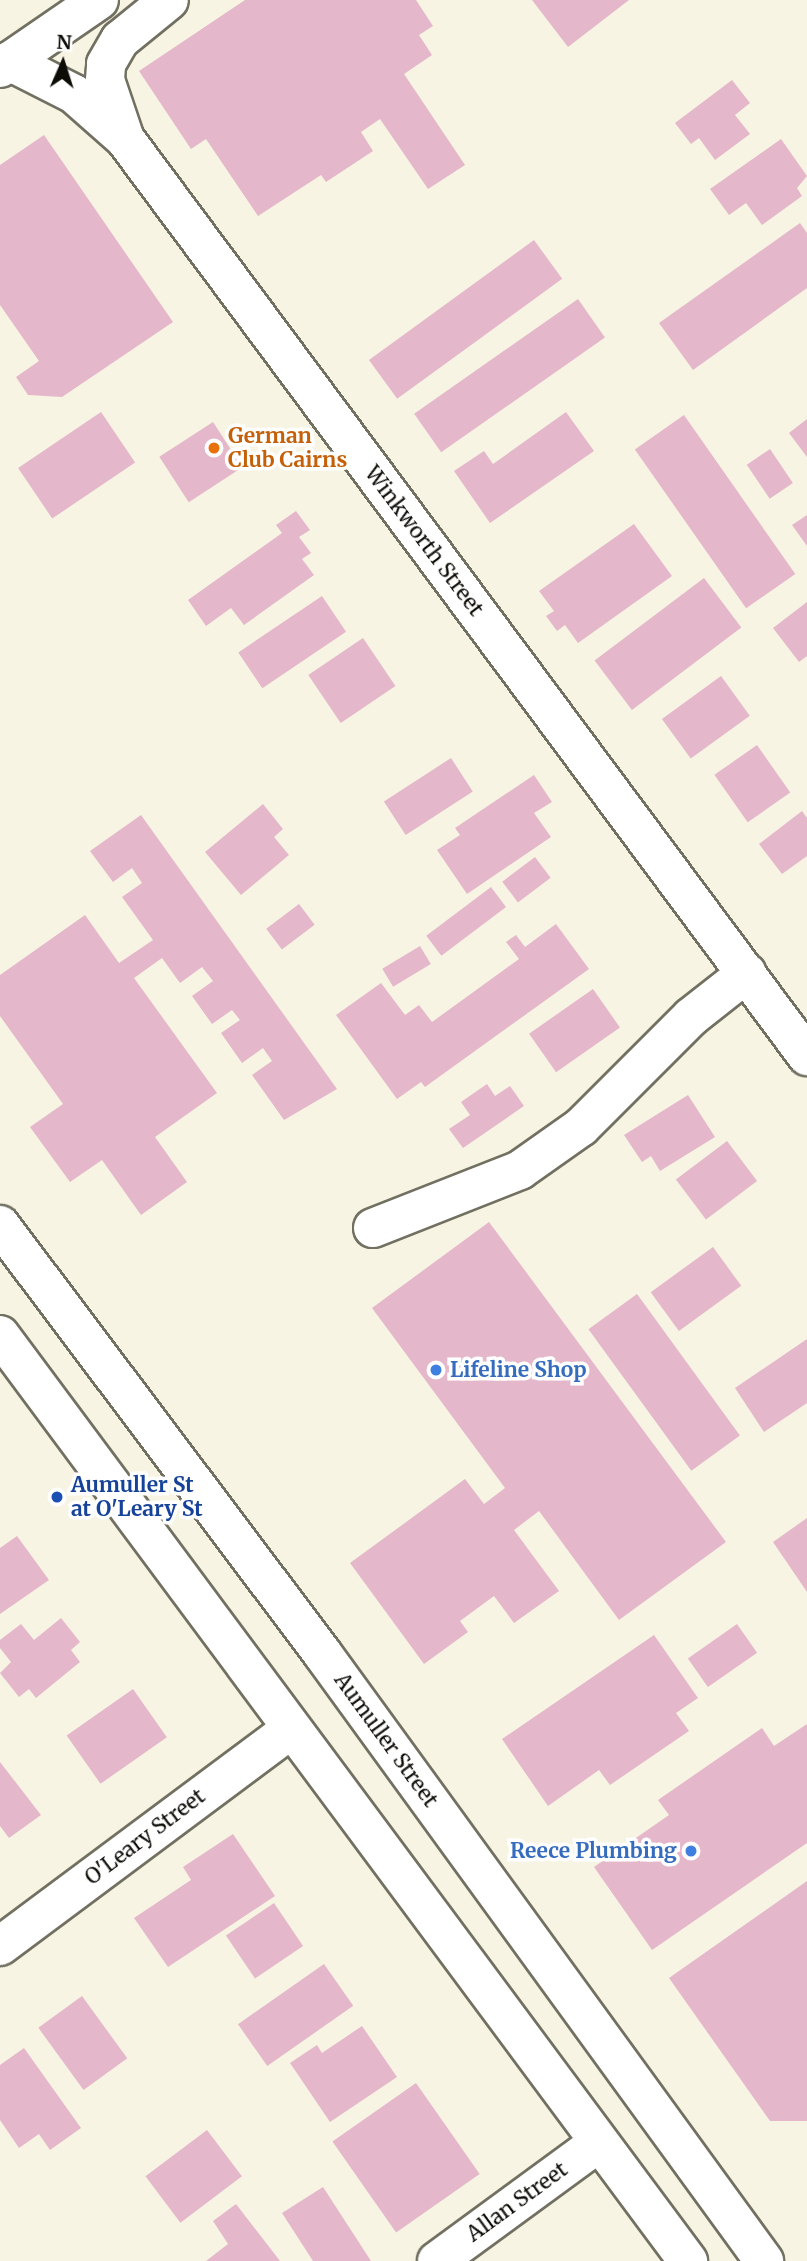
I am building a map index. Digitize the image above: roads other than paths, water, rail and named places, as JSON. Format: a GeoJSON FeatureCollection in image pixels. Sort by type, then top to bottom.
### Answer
{"type":"FeatureCollection","features":[{"type":"Feature","properties":{"kind":"main road"},"geometry":{"type":"LineString","coordinates":[[5,64],[99,0]]}},
{"type":"Feature","properties":{"kind":"main road"},"geometry":{"type":"LineString","coordinates":[[125,139],[105,80],[106,64],[120,40],[169,0]]}},
{"type":"Feature","properties":{"kind":"main road","name":"Winkworth Street"},"geometry":{"type":"LineString","coordinates":[[5,64],[74,94],[125,139],[807,1056]]}},
{"type":"Feature","properties":{"kind":"main road"},"geometry":{"type":"LineString","coordinates":[[373,1228],[520,1170],[581,1127],[691,1017],[747,973]]}},
{"type":"Feature","properties":{"kind":"main road","name":"Aumuller Street"},"geometry":{"type":"LineString","coordinates":[[0,1225],[323,1653],[764,2261]]}},
{"type":"Feature","properties":{"kind":"main road"},"geometry":{"type":"LineString","coordinates":[[0,1306],[36,1383]]}},
{"type":"Feature","properties":{"kind":"main road"},"geometry":{"type":"LineString","coordinates":[[0,1335],[688,2261]]}},
{"type":"Feature","properties":{"kind":"main road","name":"O'Leary Street"},"geometry":{"type":"LineString","coordinates":[[0,1946],[291,1729]]}},
{"type":"Feature","properties":{"kind":"main road","name":"Allan Street"},"geometry":{"type":"LineString","coordinates":[[437,2261],[598,2143]]}},
{"type":"Feature","properties":{"kind":"place","name":"German Club Cairns"},"geometry":{"type":"Point","coordinates":[214,448]}},
{"type":"Feature","properties":{"kind":"place","name":"Lifeline Shop"},"geometry":{"type":"Point","coordinates":[436,1370]}},
{"type":"Feature","properties":{"kind":"place","name":"Aumuller St at O'Leary St"},"geometry":{"type":"Point","coordinates":[57,1497]}},
{"type":"Feature","properties":{"kind":"place","name":"Reece Plumbing"},"geometry":{"type":"Point","coordinates":[691,1851]}}]}
